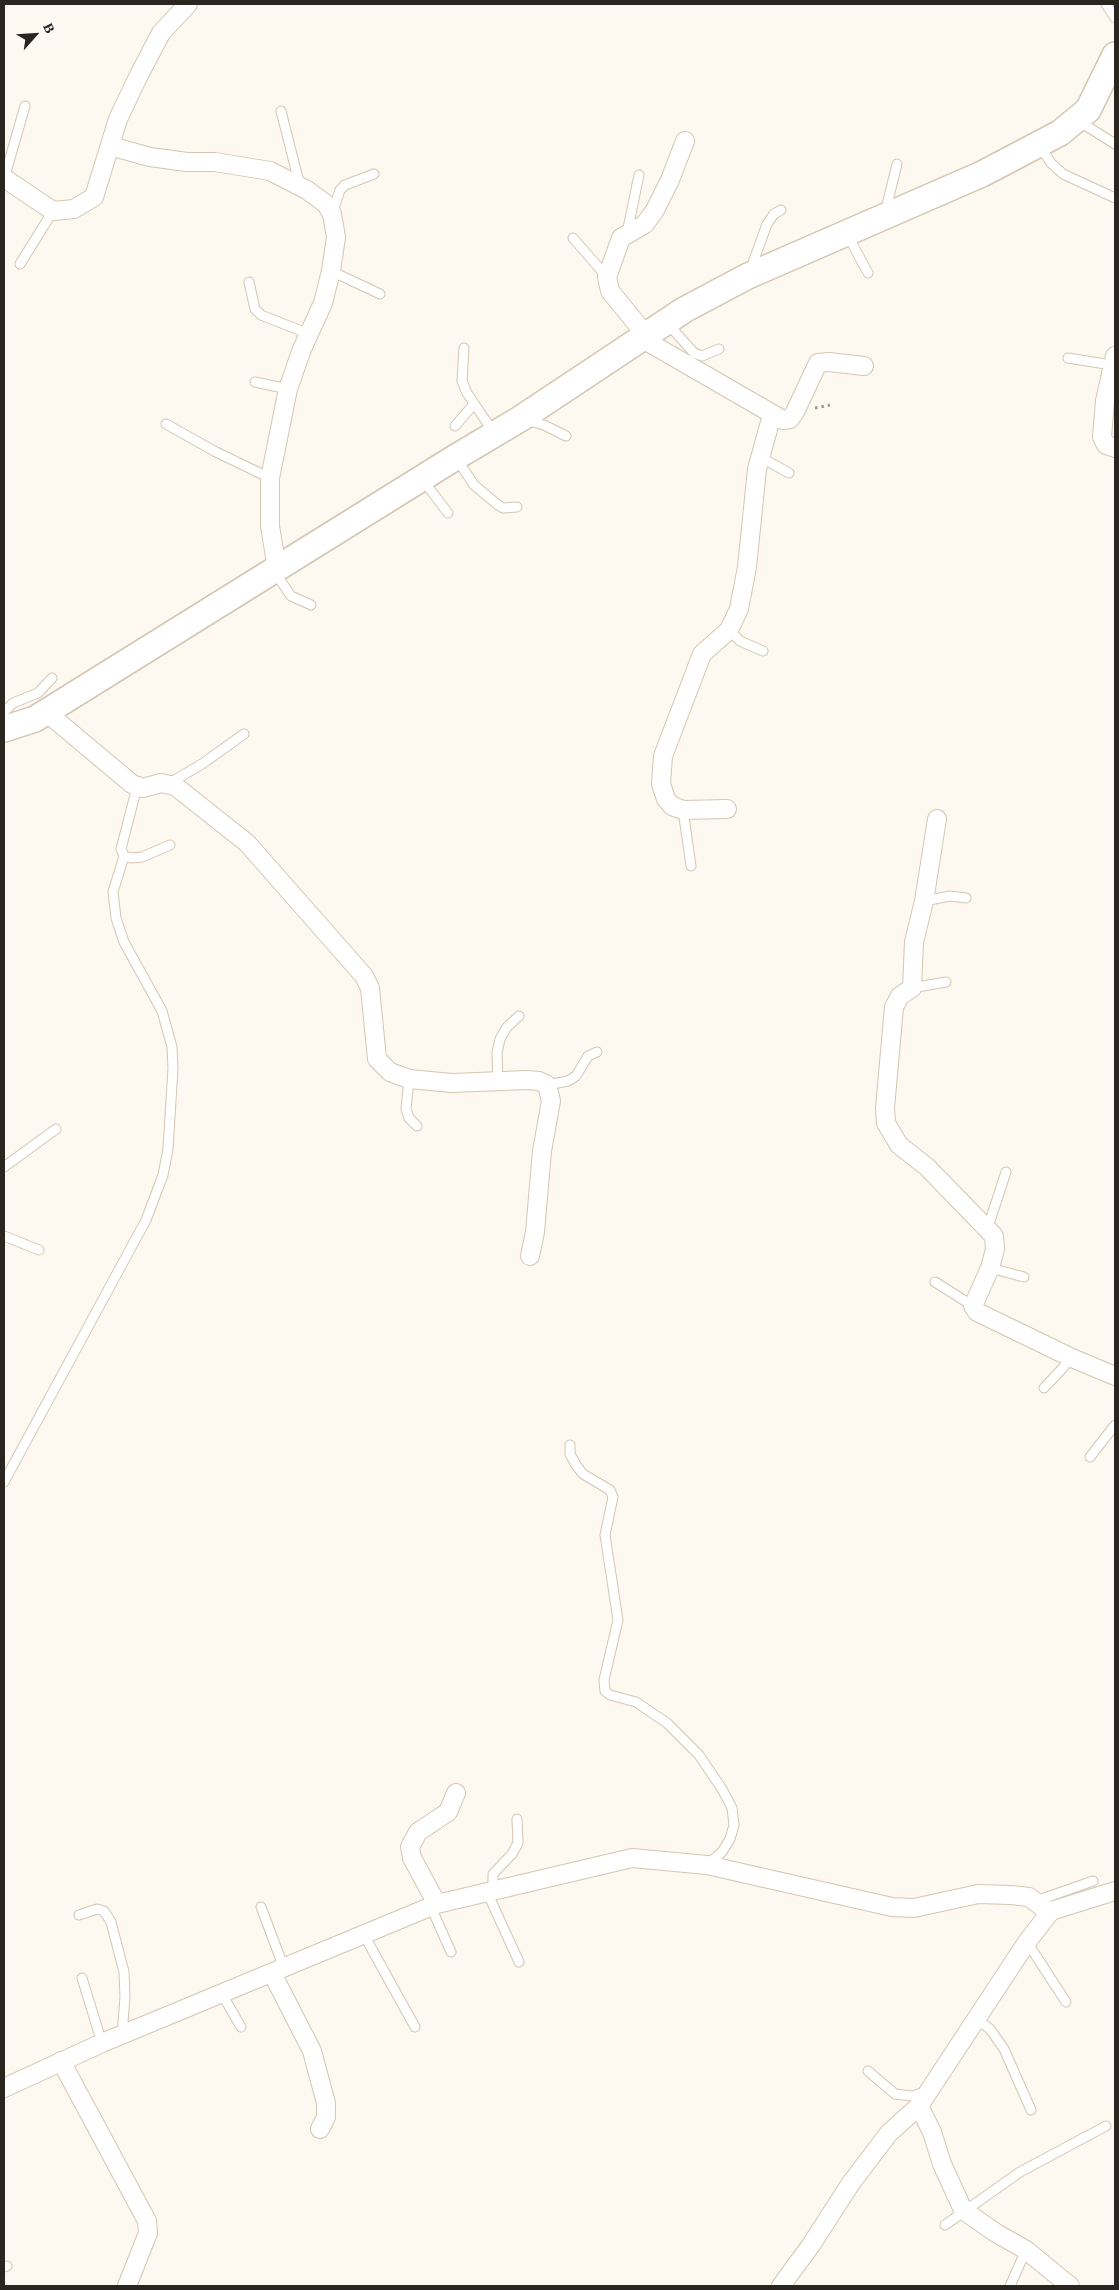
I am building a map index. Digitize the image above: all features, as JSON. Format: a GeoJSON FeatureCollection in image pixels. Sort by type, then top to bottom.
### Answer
{"type":"FeatureCollection","features":[{"type":"Feature","properties":{"kind":"street"},"geometry":{"type":"LineString","coordinates":[[4,179],[53,211],[74,210],[94,197],[118,119],[161,33],[179,8]]}},
{"type":"Feature","properties":{"kind":"street"},"geometry":{"type":"LineString","coordinates":[[4,729],[20,726],[46,712],[520,419],[651,331],[748,276],[982,174],[1039,145],[1077,120],[1088,110],[1115,55]]}},
{"type":"Feature","properties":{"kind":"street"},"geometry":{"type":"LineString","coordinates":[[684,141],[670,180],[655,210],[645,224],[626,233],[621,238],[607,277],[610,291],[651,331],[772,415],[783,420],[790,419],[795,412],[818,363],[830,362],[864,366]]}},
{"type":"Feature","properties":{"kind":"street"},"geometry":{"type":"LineString","coordinates":[[110,146],[150,157],[257,167],[300,186],[326,204],[332,214],[336,237],[332,270],[323,303],[288,389],[270,478],[270,526],[275,570]]}},
{"type":"Feature","properties":{"kind":"street"},"geometry":{"type":"LineString","coordinates":[[1114,360],[1102,437],[1106,445],[1115,448]]}},
{"type":"Feature","properties":{"kind":"street"},"geometry":{"type":"LineString","coordinates":[[727,809],[684,810],[672,806],[666,799],[661,784],[663,756],[702,654],[729,630],[739,609],[747,567],[754,494],[760,457],[772,415]]}},
{"type":"Feature","properties":{"kind":"street"},"geometry":{"type":"LineString","coordinates":[[46,712],[137,787],[167,784],[175,786],[247,843],[346,952],[364,976],[370,988],[377,1059],[390,1072],[409,1079],[452,1083],[533,1081],[547,1085],[551,1100],[542,1151],[535,1232],[530,1256]]}},
{"type":"Feature","properties":{"kind":"street"},"geometry":{"type":"LineString","coordinates":[[937,819],[924,901],[914,942],[912,988],[900,996],[894,1007],[885,1108],[886,1123],[899,1145],[927,1167],[988,1228],[996,1242],[990,1268],[973,1306],[977,1312],[1072,1358],[1115,1376]]}},
{"type":"Feature","properties":{"kind":"street"},"geometry":{"type":"LineString","coordinates":[[434,1906],[412,1858],[410,1846],[418,1832],[448,1812],[456,1794]]}},
{"type":"Feature","properties":{"kind":"street"},"geometry":{"type":"LineString","coordinates":[[4,2088],[102,2043],[434,1906],[632,1858],[707,1865],[892,1907],[914,1908],[978,1894],[1023,1896],[1036,1900],[1046,1910],[1051,1911],[1115,1891]]}},
{"type":"Feature","properties":{"kind":"street"},"geometry":{"type":"LineString","coordinates":[[781,2286],[851,2183],[889,2133],[919,2106],[1027,1942],[1051,1911]]}},
{"type":"Feature","properties":{"kind":"street"},"geometry":{"type":"LineString","coordinates":[[278,1970],[312,2051],[326,2103],[326,2116],[320,2129]]}},
{"type":"Feature","properties":{"kind":"street"},"geometry":{"type":"LineString","coordinates":[[61,2061],[147,2222],[148,2233],[127,2286]]}},
{"type":"Feature","properties":{"kind":"street"},"geometry":{"type":"LineString","coordinates":[[919,2106],[932,2132],[942,2164],[963,2210],[996,2233],[1026,2250],[1070,2286]]}},
{"type":"Feature","properties":{"kind":"lane"},"geometry":{"type":"LineString","coordinates":[[1106,4],[1115,18]]}},
{"type":"Feature","properties":{"kind":"lane"},"geometry":{"type":"LineString","coordinates":[[4,179],[25,106]]}},
{"type":"Feature","properties":{"kind":"lane"},"geometry":{"type":"LineString","coordinates":[[281,111],[300,186]]}},
{"type":"Feature","properties":{"kind":"lane"},"geometry":{"type":"LineString","coordinates":[[1077,120],[1115,144]]}},
{"type":"Feature","properties":{"kind":"lane"},"geometry":{"type":"LineString","coordinates":[[1039,145],[1051,163],[1063,174],[1115,198]]}},
{"type":"Feature","properties":{"kind":"lane"},"geometry":{"type":"LineString","coordinates":[[885,216],[897,164]]}},
{"type":"Feature","properties":{"kind":"lane"},"geometry":{"type":"LineString","coordinates":[[332,214],[340,190],[345,184],[374,174]]}},
{"type":"Feature","properties":{"kind":"lane"},"geometry":{"type":"LineString","coordinates":[[626,233],[639,175]]}},
{"type":"Feature","properties":{"kind":"lane"},"geometry":{"type":"LineString","coordinates":[[748,276],[767,224],[774,214],[780,210]]}},
{"type":"Feature","properties":{"kind":"lane"},"geometry":{"type":"LineString","coordinates":[[20,264],[53,211]]}},
{"type":"Feature","properties":{"kind":"lane"},"geometry":{"type":"LineString","coordinates":[[847,234],[868,273]]}},
{"type":"Feature","properties":{"kind":"lane"},"geometry":{"type":"LineString","coordinates":[[573,238],[607,277]]}},
{"type":"Feature","properties":{"kind":"lane"},"geometry":{"type":"LineString","coordinates":[[332,270],[380,294]]}},
{"type":"Feature","properties":{"kind":"lane"},"geometry":{"type":"LineString","coordinates":[[249,282],[255,309],[261,315],[309,334]]}},
{"type":"Feature","properties":{"kind":"lane"},"geometry":{"type":"LineString","coordinates":[[651,331],[694,354],[702,356],[719,350]]}},
{"type":"Feature","properties":{"kind":"lane"},"geometry":{"type":"LineString","coordinates":[[464,348],[462,381],[474,404],[495,434]]}},
{"type":"Feature","properties":{"kind":"lane"},"geometry":{"type":"LineString","coordinates":[[1068,358],[1114,360]]}},
{"type":"Feature","properties":{"kind":"lane"},"geometry":{"type":"LineString","coordinates":[[255,382],[288,389]]}},
{"type":"Feature","properties":{"kind":"lane"},"geometry":{"type":"LineString","coordinates":[[455,426],[474,404]]}},
{"type":"Feature","properties":{"kind":"lane"},"geometry":{"type":"LineString","coordinates":[[520,419],[544,425],[566,436]]}},
{"type":"Feature","properties":{"kind":"lane"},"geometry":{"type":"LineString","coordinates":[[166,424],[216,452],[270,478]]}},
{"type":"Feature","properties":{"kind":"lane"},"geometry":{"type":"LineString","coordinates":[[456,457],[474,485],[498,505],[503,508],[517,507]]}},
{"type":"Feature","properties":{"kind":"lane"},"geometry":{"type":"LineString","coordinates":[[760,457],[789,473]]}},
{"type":"Feature","properties":{"kind":"lane"},"geometry":{"type":"LineString","coordinates":[[421,479],[448,513]]}},
{"type":"Feature","properties":{"kind":"lane"},"geometry":{"type":"LineString","coordinates":[[275,570],[291,596],[311,605]]}},
{"type":"Feature","properties":{"kind":"lane"},"geometry":{"type":"LineString","coordinates":[[729,630],[740,641],[763,651]]}},
{"type":"Feature","properties":{"kind":"lane"},"geometry":{"type":"LineString","coordinates":[[4,712],[13,703],[38,693],[52,678]]}},
{"type":"Feature","properties":{"kind":"lane"},"geometry":{"type":"LineString","coordinates":[[167,784],[202,764],[244,734]]}},
{"type":"Feature","properties":{"kind":"lane"},"geometry":{"type":"LineString","coordinates":[[4,1482],[146,1220],[163,1175],[168,1149],[173,1068],[172,1047],[162,1011],[124,942],[116,918],[113,892],[124,856],[121,849],[137,787]]}},
{"type":"Feature","properties":{"kind":"lane"},"geometry":{"type":"LineString","coordinates":[[684,810],[691,866]]}},
{"type":"Feature","properties":{"kind":"lane"},"geometry":{"type":"LineString","coordinates":[[124,856],[131,858],[142,857],[170,845]]}},
{"type":"Feature","properties":{"kind":"lane"},"geometry":{"type":"LineString","coordinates":[[924,901],[950,896],[966,898]]}},
{"type":"Feature","properties":{"kind":"lane"},"geometry":{"type":"LineString","coordinates":[[912,988],[946,982]]}},
{"type":"Feature","properties":{"kind":"lane"},"geometry":{"type":"LineString","coordinates":[[498,1081],[497,1053],[500,1039],[519,1016]]}},
{"type":"Feature","properties":{"kind":"lane"},"geometry":{"type":"LineString","coordinates":[[547,1085],[568,1081],[576,1076],[588,1056],[597,1052]]}},
{"type":"Feature","properties":{"kind":"lane"},"geometry":{"type":"LineString","coordinates":[[409,1079],[406,1108],[409,1118],[417,1126]]}},
{"type":"Feature","properties":{"kind":"lane"},"geometry":{"type":"LineString","coordinates":[[4,1167],[56,1129]]}},
{"type":"Feature","properties":{"kind":"lane"},"geometry":{"type":"LineString","coordinates":[[988,1228],[1006,1172]]}},
{"type":"Feature","properties":{"kind":"lane"},"geometry":{"type":"LineString","coordinates":[[4,1236],[39,1250]]}},
{"type":"Feature","properties":{"kind":"lane"},"geometry":{"type":"LineString","coordinates":[[990,1268],[1024,1277]]}},
{"type":"Feature","properties":{"kind":"lane"},"geometry":{"type":"LineString","coordinates":[[935,1282],[973,1306]]}},
{"type":"Feature","properties":{"kind":"lane"},"geometry":{"type":"LineString","coordinates":[[1044,1388],[1072,1358]]}},
{"type":"Feature","properties":{"kind":"lane"},"geometry":{"type":"LineString","coordinates":[[1090,1457],[1115,1425]]}},
{"type":"Feature","properties":{"kind":"lane"},"geometry":{"type":"LineString","coordinates":[[570,1445],[570,1454],[576,1465],[584,1474],[610,1490],[613,1496],[605,1535],[618,1620],[604,1680],[605,1691],[610,1695],[636,1702],[667,1723],[699,1755],[722,1789],[732,1808],[734,1824],[730,1839],[722,1852],[707,1865]]}},
{"type":"Feature","properties":{"kind":"lane"},"geometry":{"type":"LineString","coordinates":[[517,1819],[518,1843],[512,1854],[493,1874],[490,1892],[519,1962]]}},
{"type":"Feature","properties":{"kind":"lane"},"geometry":{"type":"LineString","coordinates":[[1036,1900],[1093,1881]]}},
{"type":"Feature","properties":{"kind":"lane"},"geometry":{"type":"LineString","coordinates":[[434,1906],[451,1952]]}},
{"type":"Feature","properties":{"kind":"lane"},"geometry":{"type":"LineString","coordinates":[[261,1907],[278,1970]]}},
{"type":"Feature","properties":{"kind":"lane"},"geometry":{"type":"LineString","coordinates":[[80,1915],[97,1909],[104,1912],[111,1922],[124,1972],[126,1997],[122,2035]]}},
{"type":"Feature","properties":{"kind":"lane"},"geometry":{"type":"LineString","coordinates":[[364,1935],[415,2028]]}},
{"type":"Feature","properties":{"kind":"lane"},"geometry":{"type":"LineString","coordinates":[[1027,1942],[1066,2002]]}},
{"type":"Feature","properties":{"kind":"lane"},"geometry":{"type":"LineString","coordinates":[[82,1978],[102,2043]]}},
{"type":"Feature","properties":{"kind":"lane"},"geometry":{"type":"LineString","coordinates":[[222,1994],[241,2027]]}},
{"type":"Feature","properties":{"kind":"lane"},"geometry":{"type":"LineString","coordinates":[[976,2018],[990,2029],[1004,2049],[1031,2110]]}},
{"type":"Feature","properties":{"kind":"lane"},"geometry":{"type":"LineString","coordinates":[[868,2071],[895,2094],[912,2096],[922,2094],[933,2086]]}},
{"type":"Feature","properties":{"kind":"lane"},"geometry":{"type":"LineString","coordinates":[[945,2225],[963,2210],[1020,2172],[1106,2126]]}},
{"type":"Feature","properties":{"kind":"lane"},"geometry":{"type":"LineString","coordinates":[[1010,2286],[1026,2250]]}}]}
